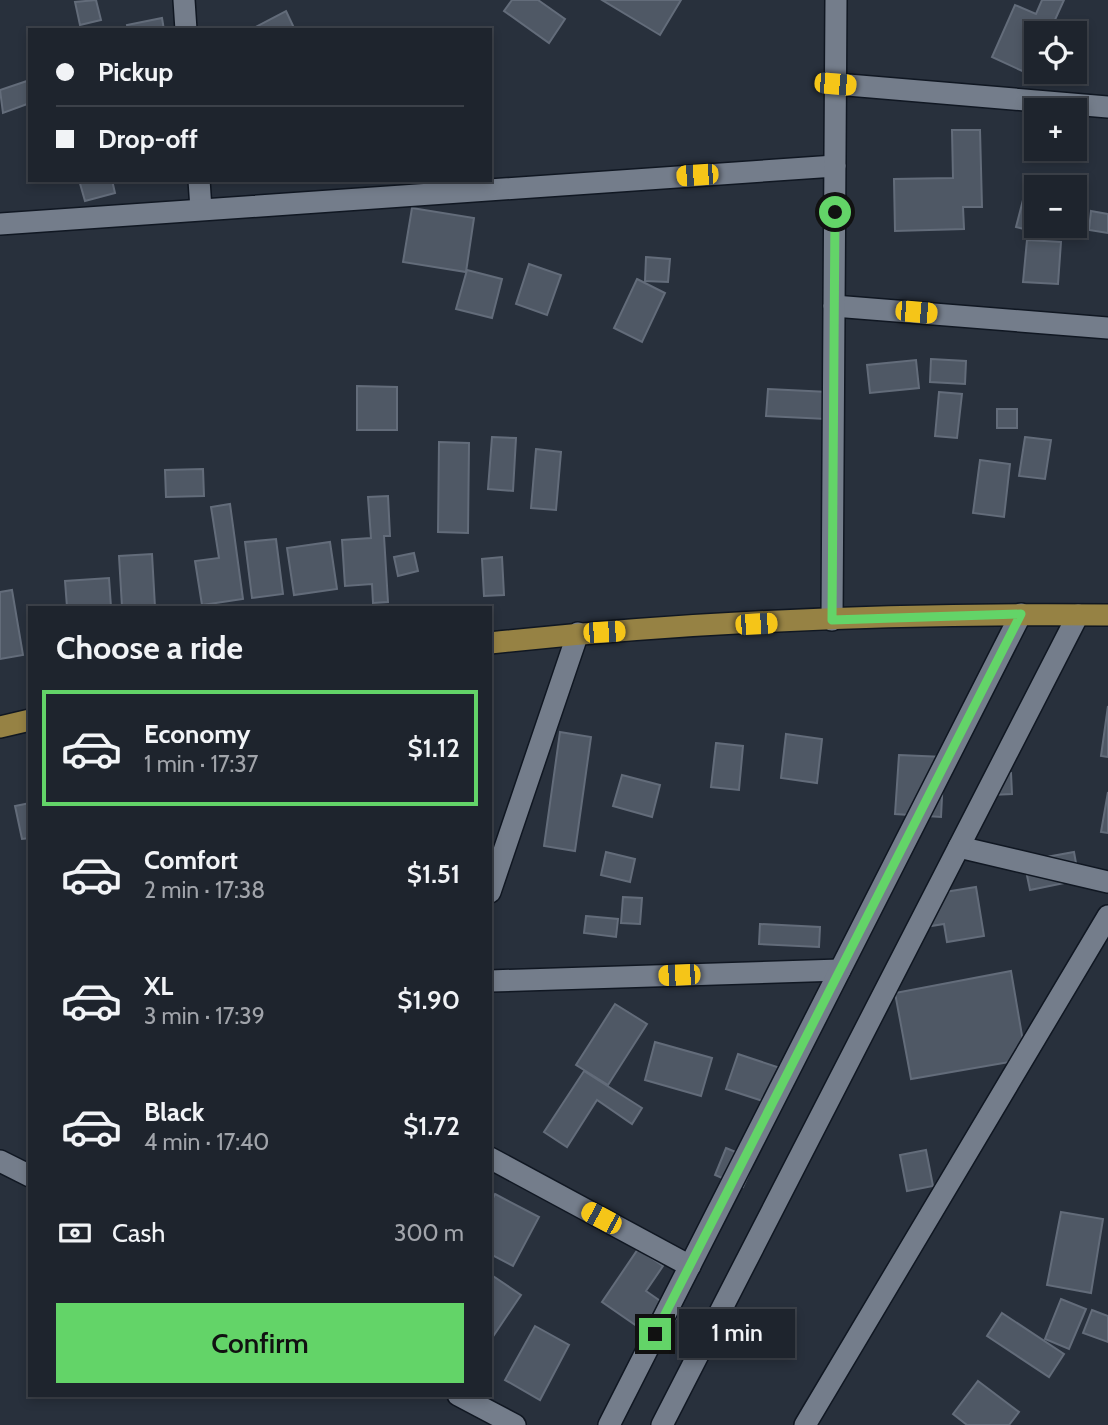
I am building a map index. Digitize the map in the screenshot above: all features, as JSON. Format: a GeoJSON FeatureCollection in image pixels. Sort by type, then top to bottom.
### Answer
{"type":"FeatureCollection","features":[{"type":"Feature","properties":{"kind":"highway"},"geometry":{"type":"LineString","coordinates":[[492,643],[578,634],[832,620],[1021,614],[1108,615]]}},
{"type":"Feature","properties":{"kind":"highway"},"geometry":{"type":"LineString","coordinates":[[0,727],[28,720]]}},
{"type":"Feature","properties":{"kind":"street"},"geometry":{"type":"LineString","coordinates":[[184,0],[186,28]]}},
{"type":"Feature","properties":{"kind":"street"},"geometry":{"type":"LineString","coordinates":[[832,620],[836,0]]}},
{"type":"Feature","properties":{"kind":"street"},"geometry":{"type":"LineString","coordinates":[[835,84],[1108,107]]}},
{"type":"Feature","properties":{"kind":"street"},"geometry":{"type":"LineString","coordinates":[[0,224],[835,166]]}},
{"type":"Feature","properties":{"kind":"street"},"geometry":{"type":"LineString","coordinates":[[199,182],[201,209]]}},
{"type":"Feature","properties":{"kind":"street"},"geometry":{"type":"LineString","coordinates":[[834,306],[1108,328]]}},
{"type":"Feature","properties":{"kind":"street"},"geometry":{"type":"LineString","coordinates":[[609,1425],[1021,614]]}},
{"type":"Feature","properties":{"kind":"street"},"geometry":{"type":"LineString","coordinates":[[662,1425],[1077,615]]}},
{"type":"Feature","properties":{"kind":"street"},"geometry":{"type":"LineString","coordinates":[[492,886],[578,634]]}},
{"type":"Feature","properties":{"kind":"street"},"geometry":{"type":"LineString","coordinates":[[958,847],[1108,882]]}},
{"type":"Feature","properties":{"kind":"street"},"geometry":{"type":"LineString","coordinates":[[806,1425],[1108,916]]}},
{"type":"Feature","properties":{"kind":"street"},"geometry":{"type":"LineString","coordinates":[[492,981],[840,970]]}},
{"type":"Feature","properties":{"kind":"street"},"geometry":{"type":"LineString","coordinates":[[492,1159],[690,1266]]}},
{"type":"Feature","properties":{"kind":"street"},"geometry":{"type":"LineString","coordinates":[[0,1161],[28,1175]]}},
{"type":"Feature","properties":{"kind":"street"},"geometry":{"type":"LineString","coordinates":[[462,1397],[515,1425]]}},
{"type":"Feature","properties":{"kind":"building"},"geometry":{"type":"Polygon","coordinates":[[[96,0],[101,20],[80,25],[75,2],[96,0]]]}},
{"type":"Feature","properties":{"kind":"building"},"geometry":{"type":"Polygon","coordinates":[[[512,0],[538,0],[565,19],[549,43],[504,11],[512,0]]]}},
{"type":"Feature","properties":{"kind":"building"},"geometry":{"type":"Polygon","coordinates":[[[602,0],[681,0],[660,35],[602,0]]]}},
{"type":"Feature","properties":{"kind":"building"},"geometry":{"type":"Polygon","coordinates":[[[1042,0],[1064,0],[1054,21],[1024,21],[1024,72],[992,57],[1015,5],[1036,14],[1042,0]]]}},
{"type":"Feature","properties":{"kind":"building"},"geometry":{"type":"Polygon","coordinates":[[[286,11],[294,28],[254,28],[286,11]]]}},
{"type":"Feature","properties":{"kind":"building"},"geometry":{"type":"Polygon","coordinates":[[[162,18],[164,28],[128,28],[127,25],[162,18]]]}},
{"type":"Feature","properties":{"kind":"building"},"geometry":{"type":"Polygon","coordinates":[[[28,81],[28,104],[3,113],[0,90],[28,81]]]}},
{"type":"Feature","properties":{"kind":"building"},"geometry":{"type":"Polygon","coordinates":[[[952,130],[980,130],[982,207],[963,207],[964,229],[895,231],[894,179],[953,178],[952,130]]]}},
{"type":"Feature","properties":{"kind":"building"},"geometry":{"type":"Polygon","coordinates":[[[80,182],[112,182],[115,193],[85,201],[80,182]]]}},
{"type":"Feature","properties":{"kind":"building"},"geometry":{"type":"Polygon","coordinates":[[[1023,200],[1024,200],[1024,229],[1016,227],[1023,200]]]}},
{"type":"Feature","properties":{"kind":"building"},"geometry":{"type":"Polygon","coordinates":[[[412,208],[474,218],[466,272],[403,262],[412,208]]]}},
{"type":"Feature","properties":{"kind":"building"},"geometry":{"type":"Polygon","coordinates":[[[1091,211],[1108,214],[1108,233],[1089,230],[1091,211]]]}},
{"type":"Feature","properties":{"kind":"building"},"geometry":{"type":"Polygon","coordinates":[[[1027,240],[1061,242],[1058,284],[1023,282],[1027,240]]]}},
{"type":"Feature","properties":{"kind":"building"},"geometry":{"type":"Polygon","coordinates":[[[646,257],[670,259],[668,282],[645,281],[646,257]]]}},
{"type":"Feature","properties":{"kind":"building"},"geometry":{"type":"Polygon","coordinates":[[[529,264],[561,275],[547,315],[516,304],[529,264]]]}},
{"type":"Feature","properties":{"kind":"building"},"geometry":{"type":"Polygon","coordinates":[[[467,270],[502,279],[492,318],[456,309],[467,270]]]}},
{"type":"Feature","properties":{"kind":"building"},"geometry":{"type":"Polygon","coordinates":[[[637,279],[665,293],[642,342],[614,328],[637,279]]]}},
{"type":"Feature","properties":{"kind":"building"},"geometry":{"type":"Polygon","coordinates":[[[931,359],[966,361],[965,384],[930,382],[931,359]]]}},
{"type":"Feature","properties":{"kind":"building"},"geometry":{"type":"Polygon","coordinates":[[[916,360],[919,388],[870,393],[867,365],[916,360]]]}},
{"type":"Feature","properties":{"kind":"building"},"geometry":{"type":"Polygon","coordinates":[[[357,386],[397,387],[397,430],[357,430],[357,386]]]}},
{"type":"Feature","properties":{"kind":"building"},"geometry":{"type":"Polygon","coordinates":[[[768,389],[828,392],[826,419],[766,416],[768,389]]]}},
{"type":"Feature","properties":{"kind":"building"},"geometry":{"type":"Polygon","coordinates":[[[939,392],[962,394],[957,438],[935,436],[939,392]]]}},
{"type":"Feature","properties":{"kind":"building"},"geometry":{"type":"Polygon","coordinates":[[[997,409],[1017,409],[1017,428],[997,428],[997,409]]]}},
{"type":"Feature","properties":{"kind":"building"},"geometry":{"type":"Polygon","coordinates":[[[492,437],[516,438],[513,491],[488,489],[492,437]]]}},
{"type":"Feature","properties":{"kind":"building"},"geometry":{"type":"Polygon","coordinates":[[[1025,437],[1051,440],[1045,479],[1019,476],[1025,437]]]}},
{"type":"Feature","properties":{"kind":"building"},"geometry":{"type":"Polygon","coordinates":[[[439,442],[469,443],[468,533],[438,532],[439,442]]]}},
{"type":"Feature","properties":{"kind":"building"},"geometry":{"type":"Polygon","coordinates":[[[536,449],[561,452],[556,510],[531,508],[536,449]]]}},
{"type":"Feature","properties":{"kind":"building"},"geometry":{"type":"Polygon","coordinates":[[[980,460],[1010,464],[1004,517],[973,513],[980,460]]]}},
{"type":"Feature","properties":{"kind":"building"},"geometry":{"type":"Polygon","coordinates":[[[203,469],[204,496],[166,497],[165,470],[203,469]]]}},
{"type":"Feature","properties":{"kind":"building"},"geometry":{"type":"Polygon","coordinates":[[[388,496],[390,536],[384,536],[388,602],[373,603],[372,584],[345,586],[342,540],[371,538],[368,497],[388,496]]]}},
{"type":"Feature","properties":{"kind":"building"},"geometry":{"type":"Polygon","coordinates":[[[230,504],[243,599],[202,605],[195,561],[219,558],[211,507],[230,504]]]}},
{"type":"Feature","properties":{"kind":"building"},"geometry":{"type":"Polygon","coordinates":[[[276,539],[283,594],[252,598],[245,542],[276,539]]]}},
{"type":"Feature","properties":{"kind":"building"},"geometry":{"type":"Polygon","coordinates":[[[330,542],[337,589],[294,595],[287,548],[330,542]]]}},
{"type":"Feature","properties":{"kind":"building"},"geometry":{"type":"Polygon","coordinates":[[[414,553],[418,571],[398,576],[394,557],[414,553]]]}},
{"type":"Feature","properties":{"kind":"building"},"geometry":{"type":"Polygon","coordinates":[[[152,554],[155,606],[122,606],[119,556],[152,554]]]}},
{"type":"Feature","properties":{"kind":"building"},"geometry":{"type":"Polygon","coordinates":[[[502,557],[504,595],[484,596],[482,559],[502,557]]]}},
{"type":"Feature","properties":{"kind":"building"},"geometry":{"type":"Polygon","coordinates":[[[109,578],[111,606],[67,606],[65,581],[109,578]]]}},
{"type":"Feature","properties":{"kind":"building"},"geometry":{"type":"Polygon","coordinates":[[[12,590],[23,655],[0,659],[0,592],[12,590]]]}},
{"type":"Feature","properties":{"kind":"building"},"geometry":{"type":"Polygon","coordinates":[[[1108,706],[1108,757],[1101,756],[1108,706]]]}},
{"type":"Feature","properties":{"kind":"building"},"geometry":{"type":"Polygon","coordinates":[[[560,732],[591,737],[575,851],[544,846],[560,732]]]}},
{"type":"Feature","properties":{"kind":"building"},"geometry":{"type":"Polygon","coordinates":[[[786,734],[822,739],[817,783],[781,778],[786,734]]]}},
{"type":"Feature","properties":{"kind":"building"},"geometry":{"type":"Polygon","coordinates":[[[716,743],[743,746],[739,790],[711,787],[716,743]]]}},
{"type":"Feature","properties":{"kind":"building"},"geometry":{"type":"Polygon","coordinates":[[[899,755],[944,757],[941,817],[895,814],[899,755]]]}},
{"type":"Feature","properties":{"kind":"building"},"geometry":{"type":"Polygon","coordinates":[[[1011,773],[1012,794],[991,795],[990,774],[1011,773]]]}},
{"type":"Feature","properties":{"kind":"building"},"geometry":{"type":"Polygon","coordinates":[[[622,775],[660,785],[652,817],[613,806],[622,775]]]}},
{"type":"Feature","properties":{"kind":"building"},"geometry":{"type":"Polygon","coordinates":[[[1108,792],[1108,833],[1101,832],[1108,792]]]}},
{"type":"Feature","properties":{"kind":"building"},"geometry":{"type":"Polygon","coordinates":[[[28,803],[28,838],[22,839],[15,806],[28,803]]]}},
{"type":"Feature","properties":{"kind":"building"},"geometry":{"type":"Polygon","coordinates":[[[606,852],[635,859],[630,882],[601,875],[606,852]]]}},
{"type":"Feature","properties":{"kind":"building"},"geometry":{"type":"Polygon","coordinates":[[[1074,852],[1079,880],[1030,890],[1024,861],[1074,852]]]}},
{"type":"Feature","properties":{"kind":"building"},"geometry":{"type":"Polygon","coordinates":[[[976,887],[984,936],[947,942],[944,924],[931,926],[926,895],[976,887]]]}},
{"type":"Feature","properties":{"kind":"building"},"geometry":{"type":"Polygon","coordinates":[[[623,897],[642,898],[640,924],[621,923],[623,897]]]}},
{"type":"Feature","properties":{"kind":"building"},"geometry":{"type":"Polygon","coordinates":[[[586,916],[618,919],[616,937],[584,933],[586,916]]]}},
{"type":"Feature","properties":{"kind":"building"},"geometry":{"type":"Polygon","coordinates":[[[760,924],[820,927],[819,947],[759,944],[760,924]]]}},
{"type":"Feature","properties":{"kind":"building"},"geometry":{"type":"Polygon","coordinates":[[[1011,971],[1026,1059],[911,1079],[895,993],[1011,971]]]}},
{"type":"Feature","properties":{"kind":"building"},"geometry":{"type":"Polygon","coordinates":[[[615,1004],[647,1024],[608,1085],[576,1065],[615,1004]]]}},
{"type":"Feature","properties":{"kind":"building"},"geometry":{"type":"Polygon","coordinates":[[[655,1042],[712,1058],[701,1096],[645,1080],[655,1042]]]}},
{"type":"Feature","properties":{"kind":"building"},"geometry":{"type":"Polygon","coordinates":[[[738,1054],[789,1071],[778,1106],[726,1089],[738,1054]]]}},
{"type":"Feature","properties":{"kind":"building"},"geometry":{"type":"Polygon","coordinates":[[[584,1071],[642,1108],[632,1124],[597,1100],[567,1147],[544,1132],[584,1071]]]}},
{"type":"Feature","properties":{"kind":"building"},"geometry":{"type":"Polygon","coordinates":[[[726,1148],[755,1160],[743,1187],[715,1175],[726,1148]]]}},
{"type":"Feature","properties":{"kind":"building"},"geometry":{"type":"Polygon","coordinates":[[[926,1150],[933,1186],[907,1191],[900,1155],[926,1150]]]}},
{"type":"Feature","properties":{"kind":"building"},"geometry":{"type":"Polygon","coordinates":[[[495,1194],[539,1217],[513,1266],[492,1255],[492,1200],[495,1194]]]}},
{"type":"Feature","properties":{"kind":"building"},"geometry":{"type":"Polygon","coordinates":[[[1061,1212],[1103,1219],[1091,1293],[1047,1285],[1061,1212]]]}},
{"type":"Feature","properties":{"kind":"building"},"geometry":{"type":"Polygon","coordinates":[[[638,1249],[663,1266],[646,1291],[679,1314],[660,1342],[602,1302],[638,1249]]]}},
{"type":"Feature","properties":{"kind":"building"},"geometry":{"type":"Polygon","coordinates":[[[492,1275],[521,1295],[492,1338],[492,1275]]]}},
{"type":"Feature","properties":{"kind":"building"},"geometry":{"type":"Polygon","coordinates":[[[1061,1299],[1086,1309],[1069,1349],[1045,1339],[1061,1299]]]}},
{"type":"Feature","properties":{"kind":"building"},"geometry":{"type":"Polygon","coordinates":[[[1092,1310],[1108,1316],[1108,1342],[1083,1333],[1092,1310]]]}},
{"type":"Feature","properties":{"kind":"building"},"geometry":{"type":"Polygon","coordinates":[[[1002,1313],[1064,1354],[1049,1377],[987,1336],[1002,1313]]]}},
{"type":"Feature","properties":{"kind":"building"},"geometry":{"type":"Polygon","coordinates":[[[535,1326],[569,1345],[540,1400],[505,1380],[535,1326]]]}},
{"type":"Feature","properties":{"kind":"building"},"geometry":{"type":"Polygon","coordinates":[[[978,1381],[1019,1412],[1009,1425],[967,1425],[953,1414],[978,1381]]]}},
{"type":"Feature","properties":{"kind":"route"},"geometry":{"type":"LineString","coordinates":[[655,1334],[1021,614],[832,620],[835,212]]}}]}
